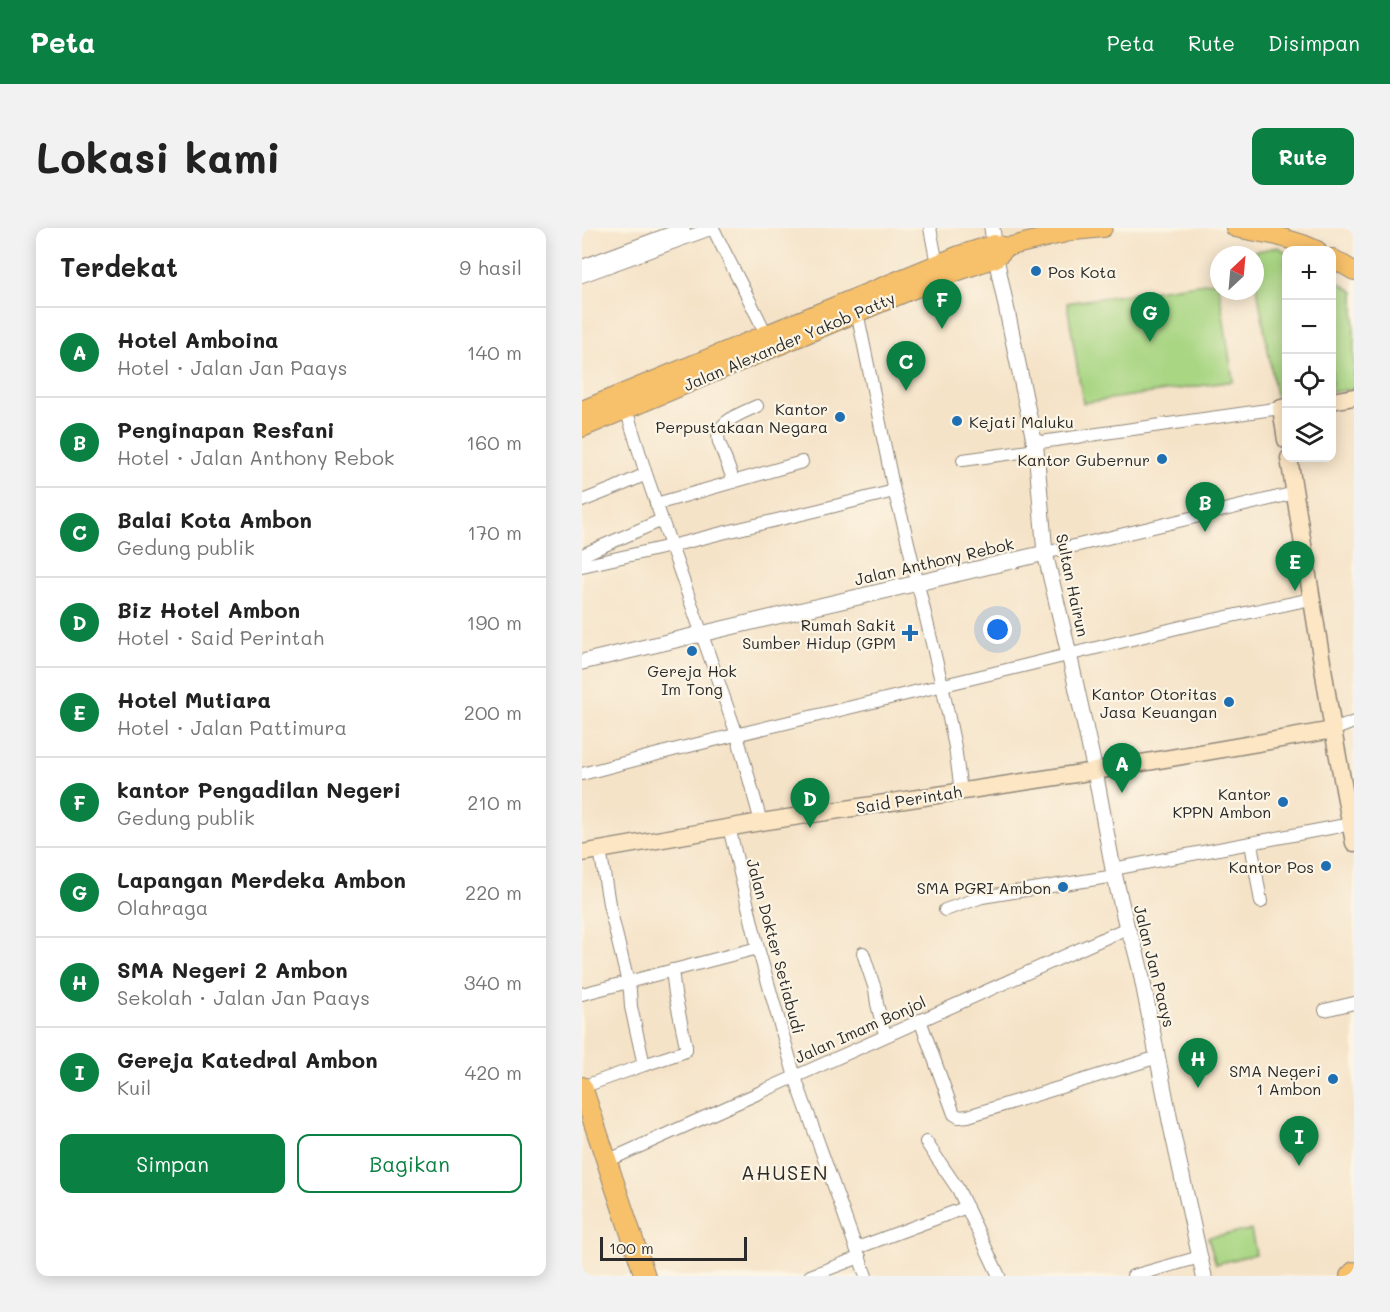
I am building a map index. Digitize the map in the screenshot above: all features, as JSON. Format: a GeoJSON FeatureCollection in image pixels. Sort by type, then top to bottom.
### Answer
{"type":"FeatureCollection","features":[{"type":"Feature","properties":{"kind":"highway"},"geometry":{"type":"LineString","coordinates":[[582,1087],[645,1276]]}},
{"type":"Feature","properties":{"kind":"highway"},"geometry":{"type":"LineString","coordinates":[[1350,1276],[1354,1272]]}},
{"type":"Feature","properties":{"kind":"main road"},"geometry":{"type":"LineString","coordinates":[[582,410],[959,255],[998,244],[1103,228]]}},
{"type":"Feature","properties":{"kind":"main road"},"geometry":{"type":"LineString","coordinates":[[1235,228],[1277,236],[1308,246]]}},
{"type":"Feature","properties":{"kind":"main road","name":"Jalan Alexander Yakob Patty"},"geometry":{"type":"LineString","coordinates":[[582,428],[950,274],[998,244]]}},
{"type":"Feature","properties":{"kind":"main road"},"geometry":{"type":"LineString","coordinates":[[1336,260],[1354,271]]}},
{"type":"Feature","properties":{"kind":"main road"},"geometry":{"type":"LineString","coordinates":[[1336,399],[1354,397]]}},
{"type":"Feature","properties":{"kind":"main road"},"geometry":{"type":"LineString","coordinates":[[1290,462],[1333,730],[1354,843]]}},
{"type":"Feature","properties":{"kind":"main road","name":"Said Perintah"},"geometry":{"type":"LineString","coordinates":[[582,853],[729,827],[1095,771],[1333,730]]}},
{"type":"Feature","properties":{"kind":"street"},"geometry":{"type":"LineString","coordinates":[[582,266],[684,228]]}},
{"type":"Feature","properties":{"kind":"street"},"geometry":{"type":"LineString","coordinates":[[582,276],[713,228],[766,334]]}},
{"type":"Feature","properties":{"kind":"street"},"geometry":{"type":"LineString","coordinates":[[930,228],[936,264]]}},
{"type":"Feature","properties":{"kind":"street","name":"Sultan Hairun"},"geometry":{"type":"LineString","coordinates":[[998,244],[1035,446],[1045,553],[1095,771]]}},
{"type":"Feature","properties":{"kind":"street"},"geometry":{"type":"LineString","coordinates":[[857,312],[894,491],[942,685],[955,747],[961,791]]}},
{"type":"Feature","properties":{"kind":"street"},"geometry":{"type":"LineString","coordinates":[[734,482],[718,442],[719,429],[728,421],[757,406]]}},
{"type":"Feature","properties":{"kind":"street"},"geometry":{"type":"LineString","coordinates":[[963,460],[1035,446],[1282,407]]}},
{"type":"Feature","properties":{"kind":"street"},"geometry":{"type":"LineString","coordinates":[[626,409],[656,504],[737,735],[761,822]]}},
{"type":"Feature","properties":{"kind":"street"},"geometry":{"type":"LineString","coordinates":[[656,504],[802,462]]}},
{"type":"Feature","properties":{"kind":"street"},"geometry":{"type":"LineString","coordinates":[[582,501],[646,474]]}},
{"type":"Feature","properties":{"kind":"street"},"geometry":{"type":"LineString","coordinates":[[582,566],[894,491]]}},
{"type":"Feature","properties":{"kind":"street","name":"Jalan Anthony Rebok"},"geometry":{"type":"LineString","coordinates":[[582,662],[1295,493]]}},
{"type":"Feature","properties":{"kind":"street"},"geometry":{"type":"LineString","coordinates":[[582,555],[662,520]]}},
{"type":"Feature","properties":{"kind":"street"},"geometry":{"type":"LineString","coordinates":[[582,774],[677,748],[1311,598]]}},
{"type":"Feature","properties":{"kind":"street"},"geometry":{"type":"LineString","coordinates":[[1333,730],[1354,722]]}},
{"type":"Feature","properties":{"kind":"street","name":"Jalan Jan Paays"},"geometry":{"type":"LineString","coordinates":[[1095,771],[1114,872],[1127,928],[1137,954],[1204,1276]]}},
{"type":"Feature","properties":{"kind":"street"},"geometry":{"type":"LineString","coordinates":[[945,910],[982,897],[1351,824]]}},
{"type":"Feature","properties":{"kind":"street","name":"Jalan Dokter Setiabudi"},"geometry":{"type":"LineString","coordinates":[[729,827],[758,948],[795,1077],[866,1276]]}},
{"type":"Feature","properties":{"kind":"street"},"geometry":{"type":"LineString","coordinates":[[1251,843],[1261,902]]}},
{"type":"Feature","properties":{"kind":"street"},"geometry":{"type":"LineString","coordinates":[[600,849],[609,904],[644,1065]]}},
{"type":"Feature","properties":{"kind":"street","name":"Jalan Imam Bonjol"},"geometry":{"type":"LineString","coordinates":[[607,1161],[1127,928]]}},
{"type":"Feature","properties":{"kind":"street"},"geometry":{"type":"LineString","coordinates":[[582,994],[758,948]]}},
{"type":"Feature","properties":{"kind":"street"},"geometry":{"type":"LineString","coordinates":[[863,953],[875,989],[885,1035]]}},
{"type":"Feature","properties":{"kind":"street"},"geometry":{"type":"LineString","coordinates":[[582,1087],[686,1050],[672,970]]}},
{"type":"Feature","properties":{"kind":"street"},"geometry":{"type":"LineString","coordinates":[[1325,1010],[1354,1003]]}},
{"type":"Feature","properties":{"kind":"street"},"geometry":{"type":"LineString","coordinates":[[920,1020],[954,1114],[960,1117],[1158,1057]]}},
{"type":"Feature","properties":{"kind":"street"},"geometry":{"type":"LineString","coordinates":[[926,1142],[954,1182],[999,1276]]}},
{"type":"Feature","properties":{"kind":"street"},"geometry":{"type":"LineString","coordinates":[[810,1276],[858,1253],[967,1208]]}},
{"type":"Feature","properties":{"kind":"street"},"geometry":{"type":"LineString","coordinates":[[1133,1276],[1200,1257]]}},
{"type":"Feature","properties":{"kind":"green space"},"geometry":{"type":"Polygon","coordinates":[[[1278,247],[1282,250],[1282,400],[1277,401],[1259,300],[1264,300],[1264,250],[1278,247]]]}},
{"type":"Feature","properties":{"kind":"green space"},"geometry":{"type":"Polygon","coordinates":[[[1336,281],[1354,292],[1354,389],[1336,391],[1336,281]]]}},
{"type":"Feature","properties":{"kind":"green space"},"geometry":{"type":"Polygon","coordinates":[[[1210,282],[1210,300],[1221,300],[1233,381],[1083,403],[1067,303],[1210,282]]]}},
{"type":"Feature","properties":{"kind":"green space"},"geometry":{"type":"Polygon","coordinates":[[[1251,1230],[1256,1254],[1216,1264],[1208,1237],[1251,1230]]]}},
{"type":"Feature","properties":{"kind":"place","name":"Pos Kota"},"geometry":{"type":"Point","coordinates":[1036,271]}},
{"type":"Feature","properties":{"kind":"place","name":"kantor Pengadilan Negeri"},"geometry":{"type":"Point","coordinates":[942,329]}},
{"type":"Feature","properties":{"kind":"place","name":"Lapangan Merdeka Ambon"},"geometry":{"type":"Point","coordinates":[1150,342]}},
{"type":"Feature","properties":{"kind":"place","name":"Balai Kota Ambon"},"geometry":{"type":"Point","coordinates":[906,391]}},
{"type":"Feature","properties":{"kind":"place","name":"Kantor Perpustakaan Negara"},"geometry":{"type":"Point","coordinates":[840,417]}},
{"type":"Feature","properties":{"kind":"place","name":"Kejati Maluku"},"geometry":{"type":"Point","coordinates":[957,421]}},
{"type":"Feature","properties":{"kind":"place","name":"Kantor Gubernur"},"geometry":{"type":"Point","coordinates":[1162,459]}},
{"type":"Feature","properties":{"kind":"place","name":"Penginapan Resfani"},"geometry":{"type":"Point","coordinates":[1205,532]}},
{"type":"Feature","properties":{"kind":"place","name":"Hotel Mutiara"},"geometry":{"type":"Point","coordinates":[1295,591]}},
{"type":"Feature","properties":{"kind":"place","name":"Rumah Sakit Sumber Hidup (GPM"},"geometry":{"type":"Point","coordinates":[910,633]}},
{"type":"Feature","properties":{"kind":"place","name":"Gereja Hok Im Tong"},"geometry":{"type":"Point","coordinates":[692,651]}},
{"type":"Feature","properties":{"kind":"place","name":"Kantor Otoritas Jasa Keuangan"},"geometry":{"type":"Point","coordinates":[1229,702]}},
{"type":"Feature","properties":{"kind":"place","name":"Hotel Amboina"},"geometry":{"type":"Point","coordinates":[1122,793]}},
{"type":"Feature","properties":{"kind":"place","name":"Kantor KPPN Ambon"},"geometry":{"type":"Point","coordinates":[1283,802]}},
{"type":"Feature","properties":{"kind":"place","name":"Biz Hotel Ambon"},"geometry":{"type":"Point","coordinates":[810,828]}},
{"type":"Feature","properties":{"kind":"place","name":"Kantor Pos"},"geometry":{"type":"Point","coordinates":[1326,866]}},
{"type":"Feature","properties":{"kind":"place","name":"SMA PGRI Ambon"},"geometry":{"type":"Point","coordinates":[1063,887]}},
{"type":"Feature","properties":{"kind":"place","name":"SMA Negeri 1 Ambon"},"geometry":{"type":"Point","coordinates":[1333,1079]}},
{"type":"Feature","properties":{"kind":"place","name":"SMA Negeri 2 Ambon"},"geometry":{"type":"Point","coordinates":[1198,1088]}},
{"type":"Feature","properties":{"kind":"place","name":"Gereja Katedral Ambon"},"geometry":{"type":"Point","coordinates":[1299,1166]}},
{"type":"Feature","properties":{"kind":"district","name":"AHUSEN"},"geometry":{"type":"Point","coordinates":[785,1172]}}]}
